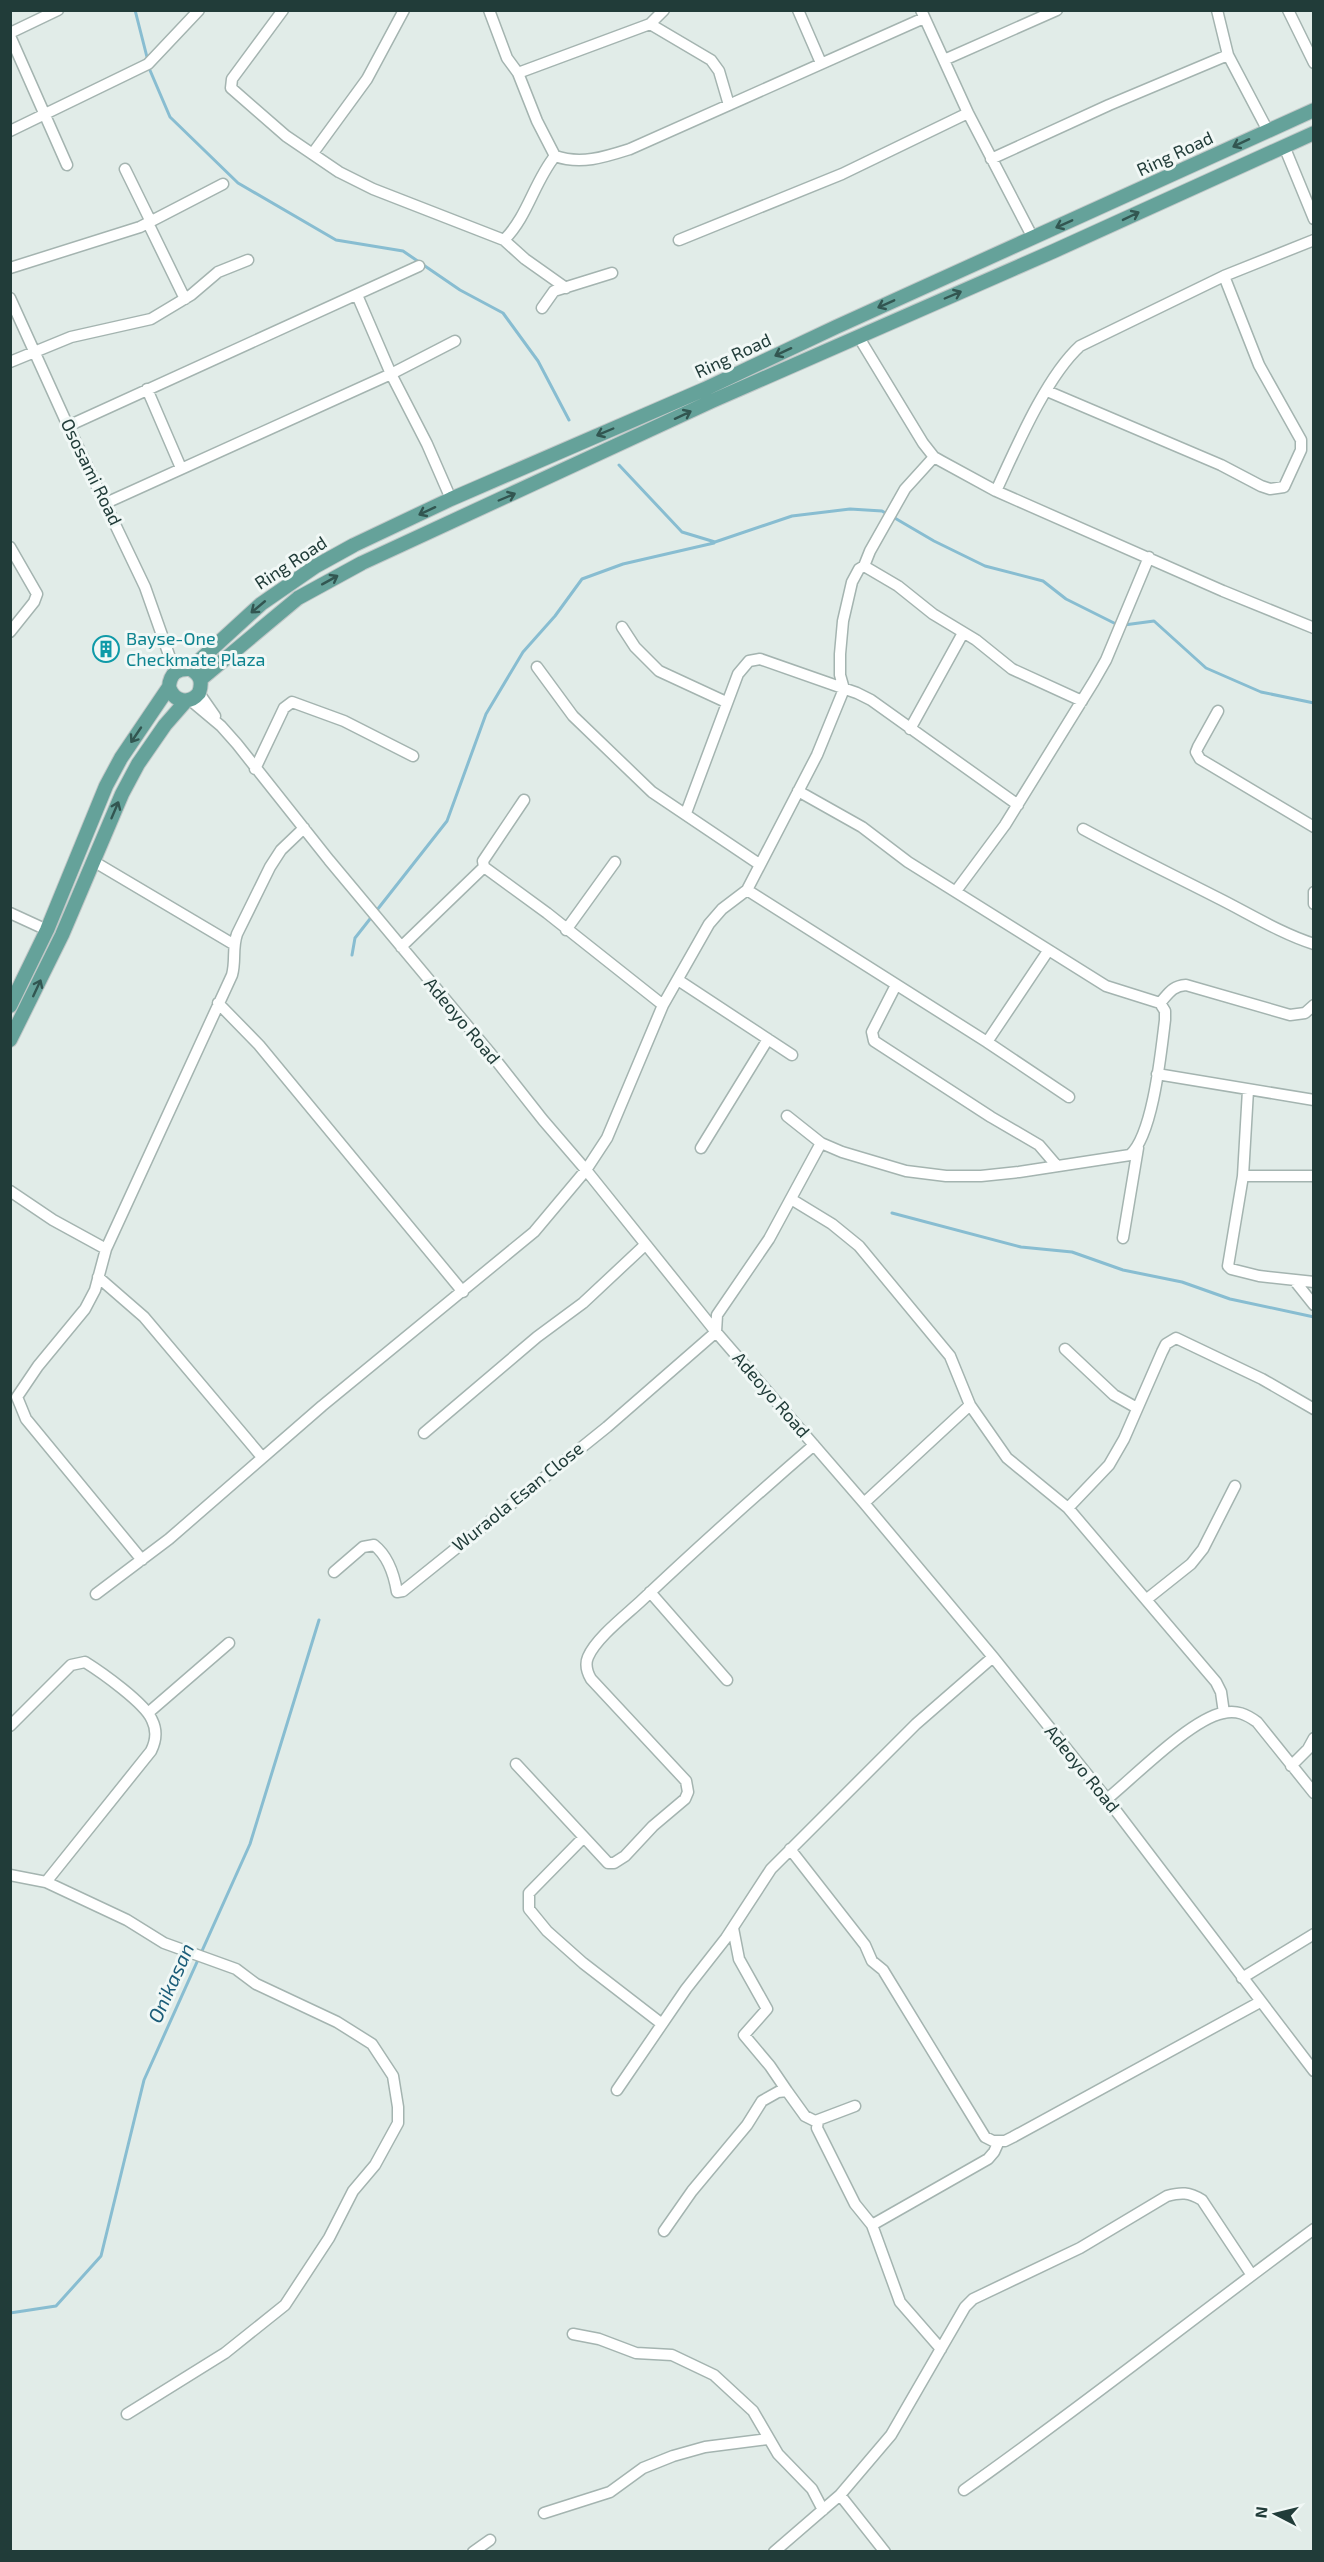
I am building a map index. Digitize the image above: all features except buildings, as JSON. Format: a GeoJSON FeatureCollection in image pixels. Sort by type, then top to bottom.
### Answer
{"type":"FeatureCollection","features":[{"type":"Feature","properties":{"kind":"main road","name":"Ring Road"},"geometry":{"type":"LineString","coordinates":[[183,669],[261,604],[298,578],[354,545],[451,499],[705,390],[1314,110]]}},
{"type":"Feature","properties":{"kind":"main road","name":"Ring Road"},"geometry":{"type":"LineString","coordinates":[[10,1040],[62,935],[122,794],[138,764],[165,725],[194,693],[290,605],[335,577],[466,514],[858,336],[1054,252],[1314,133]]}},
{"type":"Feature","properties":{"kind":"main road"},"geometry":{"type":"LineString","coordinates":[[10,1006],[47,930],[106,786],[121,758],[169,687],[172,676],[183,669],[196,672],[194,693],[175,697],[169,687]]}},
{"type":"Feature","properties":{"kind":"street"},"geometry":{"type":"LineString","coordinates":[[58,10],[10,35],[67,165]]}},
{"type":"Feature","properties":{"kind":"street"},"geometry":{"type":"LineString","coordinates":[[10,132],[154,60],[199,10]]}},
{"type":"Feature","properties":{"kind":"street"},"geometry":{"type":"LineString","coordinates":[[283,10],[230,83],[233,90],[286,136],[339,172],[373,189],[504,240],[525,259],[566,288]]}},
{"type":"Feature","properties":{"kind":"street"},"geometry":{"type":"LineString","coordinates":[[313,153],[367,79],[404,10]]}},
{"type":"Feature","properties":{"kind":"street"},"geometry":{"type":"LineString","coordinates":[[489,10],[507,58],[518,73],[537,121],[555,156],[566,160],[583,160],[621,152],[821,63],[923,14],[968,113],[1033,238]]}},
{"type":"Feature","properties":{"kind":"street"},"geometry":{"type":"LineString","coordinates":[[518,73],[650,24],[664,10]]}},
{"type":"Feature","properties":{"kind":"street"},"geometry":{"type":"LineString","coordinates":[[798,10],[821,63]]}},
{"type":"Feature","properties":{"kind":"street"},"geometry":{"type":"LineString","coordinates":[[944,60],[1057,10]]}},
{"type":"Feature","properties":{"kind":"street"},"geometry":{"type":"LineString","coordinates":[[1217,10],[1228,55],[1268,131]]}},
{"type":"Feature","properties":{"kind":"street"},"geometry":{"type":"LineString","coordinates":[[1288,10],[1314,63]]}},
{"type":"Feature","properties":{"kind":"street"},"geometry":{"type":"LineString","coordinates":[[650,24],[711,60],[719,71],[729,105]]}},
{"type":"Feature","properties":{"kind":"street"},"geometry":{"type":"LineString","coordinates":[[991,159],[1109,105],[1228,55]]}},
{"type":"Feature","properties":{"kind":"street"},"geometry":{"type":"LineString","coordinates":[[679,240],[842,174],[968,113]]}},
{"type":"Feature","properties":{"kind":"street"},"geometry":{"type":"LineString","coordinates":[[1284,146],[1314,219]]}},
{"type":"Feature","properties":{"kind":"street"},"geometry":{"type":"LineString","coordinates":[[504,240],[513,231],[543,173],[555,156]]}},
{"type":"Feature","properties":{"kind":"street"},"geometry":{"type":"LineString","coordinates":[[125,169],[185,299]]}},
{"type":"Feature","properties":{"kind":"street"},"geometry":{"type":"LineString","coordinates":[[10,268],[149,223],[223,184]]}},
{"type":"Feature","properties":{"kind":"street"},"geometry":{"type":"LineString","coordinates":[[996,491],[1062,365],[1080,346],[1224,276],[1314,240]]}},
{"type":"Feature","properties":{"kind":"street"},"geometry":{"type":"LineString","coordinates":[[10,362],[71,337],[151,319],[185,299],[218,272],[248,260]]}},
{"type":"Feature","properties":{"kind":"street"},"geometry":{"type":"LineString","coordinates":[[68,426],[419,266]]}},
{"type":"Feature","properties":{"kind":"street"},"geometry":{"type":"LineString","coordinates":[[542,308],[554,291],[612,273]]}},
{"type":"Feature","properties":{"kind":"street"},"geometry":{"type":"LineString","coordinates":[[1047,391],[1221,465],[1261,486],[1270,489],[1284,487],[1301,450],[1301,440],[1259,365],[1224,276]]}},
{"type":"Feature","properties":{"kind":"street"},"geometry":{"type":"LineString","coordinates":[[357,295],[391,374],[427,444],[451,499]]}},
{"type":"Feature","properties":{"kind":"street","name":"Ososami Road"},"geometry":{"type":"LineString","coordinates":[[10,298],[145,587],[167,647],[183,669]]}},
{"type":"Feature","properties":{"kind":"street"},"geometry":{"type":"LineString","coordinates":[[858,336],[884,381],[934,457],[996,491],[1223,591],[1314,628]]}},
{"type":"Feature","properties":{"kind":"street"},"geometry":{"type":"LineString","coordinates":[[106,503],[391,374],[455,341]]}},
{"type":"Feature","properties":{"kind":"street"},"geometry":{"type":"LineString","coordinates":[[147,389],[181,468]]}},
{"type":"Feature","properties":{"kind":"street"},"geometry":{"type":"LineString","coordinates":[[96,1594],[196,1516],[262,1457],[534,1232],[586,1170],[607,1138],[663,1005],[709,924],[722,909],[747,890],[817,755],[844,689],[840,675],[843,621],[852,582],[859,569],[864,566],[866,557],[905,489],[934,457]]}},
{"type":"Feature","properties":{"kind":"street"},"geometry":{"type":"LineString","coordinates":[[10,548],[37,594],[34,602],[10,632]]}},
{"type":"Feature","properties":{"kind":"street"},"geometry":{"type":"LineString","coordinates":[[956,891],[978,864],[1018,805],[1106,660],[1132,593],[1149,557]]}},
{"type":"Feature","properties":{"kind":"street"},"geometry":{"type":"LineString","coordinates":[[864,566],[885,577],[933,614],[976,640],[1012,669],[1082,701]]}},
{"type":"Feature","properties":{"kind":"street"},"geometry":{"type":"LineString","coordinates":[[622,627],[635,647],[659,671],[726,702]]}},
{"type":"Feature","properties":{"kind":"street"},"geometry":{"type":"LineString","coordinates":[[910,729],[963,633]]}},
{"type":"Feature","properties":{"kind":"street"},"geometry":{"type":"LineString","coordinates":[[686,813],[738,674],[744,665],[760,660],[871,700],[1018,805]]}},
{"type":"Feature","properties":{"kind":"street"},"geometry":{"type":"LineString","coordinates":[[537,667],[573,716],[652,792],[759,864]]}},
{"type":"Feature","properties":{"kind":"street","name":"Adeoyo Road"},"geometry":{"type":"LineString","coordinates":[[194,693],[379,921],[586,1170],[716,1332],[993,1657],[1107,1799],[1314,2070]]}},
{"type":"Feature","properties":{"kind":"street"},"geometry":{"type":"LineString","coordinates":[[255,769],[286,704],[292,702],[344,721],[413,756]]}},
{"type":"Feature","properties":{"kind":"street"},"geometry":{"type":"LineString","coordinates":[[1218,711],[1198,747],[1197,752],[1200,759],[1314,828]]}},
{"type":"Feature","properties":{"kind":"street"},"geometry":{"type":"LineString","coordinates":[[798,791],[862,828],[900,856],[1106,986],[1160,1003],[1165,1011],[1165,1020],[1157,1074],[1145,1132],[1138,1148],[1123,1238]]}},
{"type":"Feature","properties":{"kind":"street"},"geometry":{"type":"LineString","coordinates":[[524,800],[483,861],[484,867],[663,1005]]}},
{"type":"Feature","properties":{"kind":"street"},"geometry":{"type":"LineString","coordinates":[[142,1560],[26,1419],[17,1397],[38,1366],[85,1309],[95,1290],[106,1249],[232,975],[235,963],[233,944],[270,867],[281,850],[304,828]]}},
{"type":"Feature","properties":{"kind":"street"},"geometry":{"type":"LineString","coordinates":[[1083,829],[1291,937],[1314,944]]}},
{"type":"Feature","properties":{"kind":"street"},"geometry":{"type":"LineString","coordinates":[[93,861],[233,944]]}},
{"type":"Feature","properties":{"kind":"street"},"geometry":{"type":"LineString","coordinates":[[566,930],[615,862]]}},
{"type":"Feature","properties":{"kind":"street"},"geometry":{"type":"LineString","coordinates":[[401,947],[484,867]]}},
{"type":"Feature","properties":{"kind":"street"},"geometry":{"type":"LineString","coordinates":[[747,890],[987,1041],[1069,1097]]}},
{"type":"Feature","properties":{"kind":"street"},"geometry":{"type":"LineString","coordinates":[[1314,892],[1314,904]]}},
{"type":"Feature","properties":{"kind":"street"},"geometry":{"type":"LineString","coordinates":[[10,913],[47,930]]}},
{"type":"Feature","properties":{"kind":"street"},"geometry":{"type":"LineString","coordinates":[[987,1041],[1048,951]]}},
{"type":"Feature","properties":{"kind":"street"},"geometry":{"type":"LineString","coordinates":[[678,980],[792,1055]]}},
{"type":"Feature","properties":{"kind":"street"},"geometry":{"type":"LineString","coordinates":[[896,985],[872,1032],[874,1041],[991,1117],[1039,1145],[1057,1166]]}},
{"type":"Feature","properties":{"kind":"street"},"geometry":{"type":"LineString","coordinates":[[1160,1003],[1171,988],[1186,985],[1290,1016],[1305,1013],[1314,1005]]}},
{"type":"Feature","properties":{"kind":"street"},"geometry":{"type":"LineString","coordinates":[[218,1003],[259,1046],[463,1292]]}},
{"type":"Feature","properties":{"kind":"street"},"geometry":{"type":"LineString","coordinates":[[701,1148],[768,1040]]}},
{"type":"Feature","properties":{"kind":"street"},"geometry":{"type":"LineString","coordinates":[[1157,1074],[1314,1100]]}},
{"type":"Feature","properties":{"kind":"street"},"geometry":{"type":"LineString","coordinates":[[1248,1090],[1243,1176],[1228,1266],[1231,1269],[1259,1276],[1314,1282]]}},
{"type":"Feature","properties":{"kind":"street"},"geometry":{"type":"LineString","coordinates":[[787,1116],[820,1143],[842,1152],[906,1171],[946,1176],[981,1176],[1115,1159],[1130,1155],[1138,1148]]}},
{"type":"Feature","properties":{"kind":"street"},"geometry":{"type":"LineString","coordinates":[[716,1332],[717,1315],[769,1239],[820,1143]]}},
{"type":"Feature","properties":{"kind":"street"},"geometry":{"type":"LineString","coordinates":[[1243,1176],[1314,1176]]}},
{"type":"Feature","properties":{"kind":"street"},"geometry":{"type":"LineString","coordinates":[[10,1191],[53,1220],[106,1249]]}},
{"type":"Feature","properties":{"kind":"street"},"geometry":{"type":"LineString","coordinates":[[791,1199],[832,1224],[859,1246],[950,1356],[970,1405],[1007,1458],[1068,1508],[1147,1599],[1216,1682],[1221,1692],[1224,1713]]}},
{"type":"Feature","properties":{"kind":"street"},"geometry":{"type":"LineString","coordinates":[[424,1432],[537,1337],[583,1303],[645,1245]]}},
{"type":"Feature","properties":{"kind":"street"},"geometry":{"type":"LineString","coordinates":[[99,1277],[144,1317],[262,1457]]}},
{"type":"Feature","properties":{"kind":"street"},"geometry":{"type":"LineString","coordinates":[[1294,1280],[1314,1305]]}},
{"type":"Feature","properties":{"kind":"street","name":"Wuraola Esan Close"},"geometry":{"type":"LineString","coordinates":[[334,1572],[363,1547],[374,1545],[382,1552],[397,1592],[403,1591],[607,1427],[716,1332]]}},
{"type":"Feature","properties":{"kind":"street"},"geometry":{"type":"LineString","coordinates":[[1068,1508],[1109,1465],[1161,1352],[1166,1344],[1176,1338],[1262,1379],[1314,1409]]}},
{"type":"Feature","properties":{"kind":"street"},"geometry":{"type":"LineString","coordinates":[[1065,1349],[1114,1395],[1137,1408]]}},
{"type":"Feature","properties":{"kind":"street"},"geometry":{"type":"LineString","coordinates":[[864,1503],[970,1405]]}},
{"type":"Feature","properties":{"kind":"street"},"geometry":{"type":"LineString","coordinates":[[516,1764],[602,1860],[608,1863],[614,1863],[625,1856],[688,1792],[686,1781],[591,1678],[586,1665],[587,1658],[594,1647],[650,1592],[814,1445]]}},
{"type":"Feature","properties":{"kind":"street"},"geometry":{"type":"LineString","coordinates":[[1147,1599],[1191,1564],[1203,1549],[1235,1486]]}},
{"type":"Feature","properties":{"kind":"street"},"geometry":{"type":"LineString","coordinates":[[650,1592],[727,1680]]}},
{"type":"Feature","properties":{"kind":"street"},"geometry":{"type":"LineString","coordinates":[[148,1713],[229,1643]]}},
{"type":"Feature","properties":{"kind":"street"},"geometry":{"type":"LineString","coordinates":[[616,2090],[733,1928],[771,1869],[916,1724],[993,1657]]}},
{"type":"Feature","properties":{"kind":"street"},"geometry":{"type":"LineString","coordinates":[[10,1726],[70,1665],[85,1662],[148,1713],[154,1728],[155,1742],[151,1751],[46,1882]]}},
{"type":"Feature","properties":{"kind":"street"},"geometry":{"type":"LineString","coordinates":[[1107,1799],[1186,1733],[1204,1721],[1224,1713],[1246,1714],[1257,1722],[1314,1793]]}},
{"type":"Feature","properties":{"kind":"street"},"geometry":{"type":"LineString","coordinates":[[1292,1766],[1308,1749],[1314,1738]]}},
{"type":"Feature","properties":{"kind":"street"},"geometry":{"type":"LineString","coordinates":[[583,1838],[529,1893],[529,1909],[547,1931],[582,1963],[662,2024]]}},
{"type":"Feature","properties":{"kind":"street"},"geometry":{"type":"LineString","coordinates":[[790,1849],[865,1945],[872,1961],[883,1970],[985,2137],[993,2141],[1013,2137],[1260,2002]]}},
{"type":"Feature","properties":{"kind":"street"},"geometry":{"type":"LineString","coordinates":[[10,1875],[46,1882],[127,1920],[164,1943],[236,1969],[256,1984],[350,2029],[372,2044],[393,2076],[398,2123],[375,2165],[353,2191],[329,2238],[285,2306],[225,2353],[127,2414]]}},
{"type":"Feature","properties":{"kind":"street"},"geometry":{"type":"LineString","coordinates":[[733,1928],[739,1959],[767,2009],[744,2035],[770,2066],[805,2116],[817,2122],[855,2106]]}},
{"type":"Feature","properties":{"kind":"street"},"geometry":{"type":"LineString","coordinates":[[1242,1978],[1314,1934]]}},
{"type":"Feature","properties":{"kind":"street"},"geometry":{"type":"LineString","coordinates":[[664,2232],[692,2191],[747,2125],[762,2101],[778,2092],[787,2091]]}},
{"type":"Feature","properties":{"kind":"street"},"geometry":{"type":"LineString","coordinates":[[817,2122],[817,2128],[855,2204],[872,2225],[900,2302],[940,2349]]}},
{"type":"Feature","properties":{"kind":"street"},"geometry":{"type":"LineString","coordinates":[[872,2225],[988,2159],[999,2141]]}},
{"type":"Feature","properties":{"kind":"street"},"geometry":{"type":"LineString","coordinates":[[774,2552],[840,2495],[891,2435],[965,2307],[973,2299],[1080,2248],[1167,2196],[1178,2192],[1190,2193],[1202,2200],[1251,2274]]}},
{"type":"Feature","properties":{"kind":"street"},"geometry":{"type":"LineString","coordinates":[[964,2490],[1051,2429],[1251,2274],[1314,2229]]}},
{"type":"Feature","properties":{"kind":"street"},"geometry":{"type":"LineString","coordinates":[[573,2334],[599,2339],[636,2353],[672,2355],[693,2363],[726,2383],[753,2411],[778,2454],[812,2489],[823,2510]]}},
{"type":"Feature","properties":{"kind":"street"},"geometry":{"type":"LineString","coordinates":[[544,2513],[610,2492],[643,2468],[673,2456],[705,2447],[768,2439]]}},
{"type":"Feature","properties":{"kind":"street"},"geometry":{"type":"LineString","coordinates":[[840,2495],[885,2552]]}},
{"type":"Feature","properties":{"kind":"street"},"geometry":{"type":"LineString","coordinates":[[473,2552],[490,2540]]}},
{"type":"Feature","properties":{"kind":"waterway"},"geometry":{"type":"LineString","coordinates":[[135,10],[148,61]]}},
{"type":"Feature","properties":{"kind":"waterway"},"geometry":{"type":"LineString","coordinates":[[149,68],[170,117],[238,183],[336,240],[403,251],[460,290],[503,313],[538,361],[569,420]]}},
{"type":"Feature","properties":{"kind":"waterway"},"geometry":{"type":"LineString","coordinates":[[619,465],[682,532],[715,542],[792,516],[850,509],[882,511],[887,514]]}},
{"type":"Feature","properties":{"kind":"waterway"},"geometry":{"type":"LineString","coordinates":[[893,517],[934,541],[985,566],[1043,581],[1066,599],[1118,625]]}},
{"type":"Feature","properties":{"kind":"waterway"},"geometry":{"type":"LineString","coordinates":[[352,955],[355,938],[447,821],[486,714],[523,652],[555,616],[582,579],[623,564],[714,543]]}},
{"type":"Feature","properties":{"kind":"waterway"},"geometry":{"type":"LineString","coordinates":[[1124,625],[1154,621],[1206,668],[1261,692],[1314,703]]}},
{"type":"Feature","properties":{"kind":"waterway"},"geometry":{"type":"LineString","coordinates":[[892,1213],[1021,1247],[1072,1252],[1123,1270],[1182,1282],[1230,1299],[1314,1317]]}},
{"type":"Feature","properties":{"kind":"waterway","name":"Onikasan"},"geometry":{"type":"LineString","coordinates":[[10,2313],[56,2306],[101,2256],[144,2080],[250,1844],[319,1620]]}},
{"type":"Feature","properties":{"kind":"place","name":"Bayse-One Checkmate Plaza"},"geometry":{"type":"Point","coordinates":[106,649]}}]}
